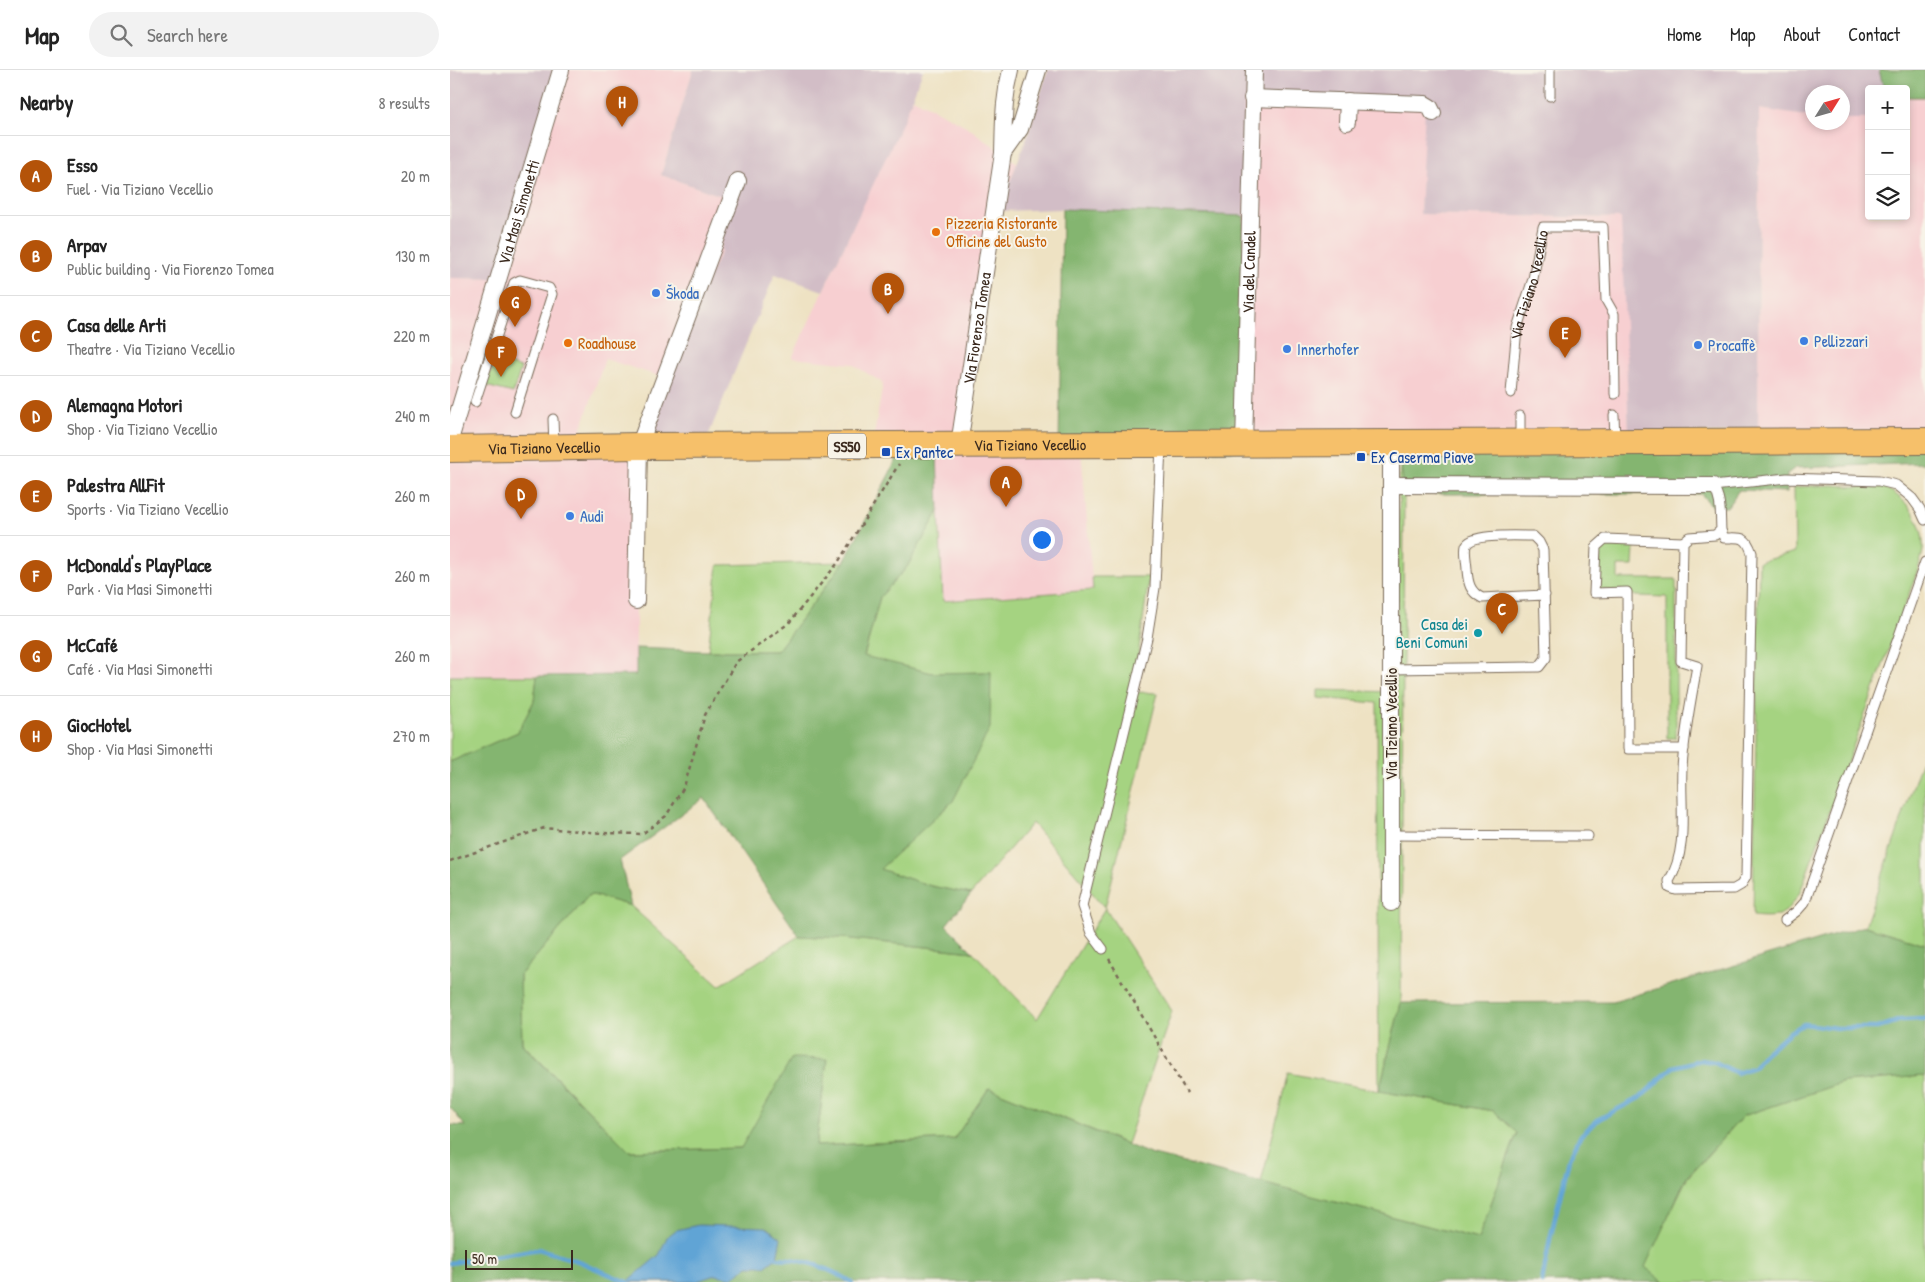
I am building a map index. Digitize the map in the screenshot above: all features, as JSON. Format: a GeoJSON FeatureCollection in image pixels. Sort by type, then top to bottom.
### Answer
{"type":"FeatureCollection","features":[{"type":"Feature","properties":{"kind":"main road","name":"Via Tiziano Vecellio"},"geometry":{"type":"LineString","coordinates":[[450,449],[639,446],[1925,441]]}},
{"type":"Feature","properties":{"kind":"street","name":"Via Masi Simonetti"},"geometry":{"type":"LineString","coordinates":[[450,440],[561,70]]}},
{"type":"Feature","properties":{"kind":"street","name":"Via Fiorenzo Tomea"},"geometry":{"type":"LineString","coordinates":[[959,445],[1003,153],[1003,111],[1010,70]]}},
{"type":"Feature","properties":{"kind":"street","name":"Via Fiorenzo Tomea"},"geometry":{"type":"LineString","coordinates":[[1003,153],[1020,129],[1038,70]]}},
{"type":"Feature","properties":{"kind":"street","name":"Via del Candel"},"geometry":{"type":"LineString","coordinates":[[1244,444],[1254,70]]}},
{"type":"Feature","properties":{"kind":"street"},"geometry":{"type":"LineString","coordinates":[[1252,98],[1425,104],[1430,107],[1433,113]]}},
{"type":"Feature","properties":{"kind":"street"},"geometry":{"type":"LineString","coordinates":[[1347,122],[1348,101]]}},
{"type":"Feature","properties":{"kind":"street"},"geometry":{"type":"LineString","coordinates":[[636,601],[639,446],[738,181]]}},
{"type":"Feature","properties":{"kind":"street","name":"Via Tiziano Vecellio"},"geometry":{"type":"LineString","coordinates":[[1390,444],[1392,903]]}},
{"type":"Feature","properties":{"kind":"street"},"geometry":{"type":"LineString","coordinates":[[1391,485],[1713,486]]}},
{"type":"Feature","properties":{"kind":"lane"},"geometry":{"type":"LineString","coordinates":[[1550,70],[1550,96]]}},
{"type":"Feature","properties":{"kind":"lane","name":"Via Tiziano Vecellio"},"geometry":{"type":"LineString","coordinates":[[1511,394],[1517,328],[1533,278],[1543,227],[1603,227],[1606,300],[1614,314],[1615,394]]}},
{"type":"Feature","properties":{"kind":"lane"},"geometry":{"type":"LineString","coordinates":[[475,402],[514,283],[520,280],[550,288],[552,294],[515,412]]}},
{"type":"Feature","properties":{"kind":"lane"},"geometry":{"type":"LineString","coordinates":[[1614,415],[1615,442]]}},
{"type":"Feature","properties":{"kind":"lane"},"geometry":{"type":"LineString","coordinates":[[1520,416],[1520,443]]}},
{"type":"Feature","properties":{"kind":"lane"},"geometry":{"type":"LineString","coordinates":[[553,419],[554,448]]}},
{"type":"Feature","properties":{"kind":"lane"},"geometry":{"type":"LineString","coordinates":[[1103,949],[1091,933],[1082,906],[1147,638],[1155,588],[1161,445]]}},
{"type":"Feature","properties":{"kind":"lane"},"geometry":{"type":"LineString","coordinates":[[1683,542],[1682,661],[1696,666],[1684,749],[1681,845],[1675,872],[1669,881],[1670,888],[1676,890],[1734,889],[1741,885],[1746,877],[1748,861],[1752,553],[1748,542],[1743,538],[1724,538],[1721,530],[1719,496],[1713,486],[1787,478],[1879,480],[1896,486],[1912,498],[1925,520]]}},
{"type":"Feature","properties":{"kind":"lane"},"geometry":{"type":"LineString","coordinates":[[1684,749],[1628,749],[1627,592],[1594,593],[1596,547],[1605,539],[1683,542],[1689,537],[1715,535],[1721,530]]}},
{"type":"Feature","properties":{"kind":"lane"},"geometry":{"type":"LineString","coordinates":[[1391,669],[1539,667],[1546,658],[1545,595],[1543,550],[1540,542],[1533,536],[1470,540],[1466,546],[1468,583],[1474,594],[1482,598],[1545,595]]}},
{"type":"Feature","properties":{"kind":"lane"},"geometry":{"type":"LineString","coordinates":[[1785,920],[1805,902],[1925,562]]}},
{"type":"Feature","properties":{"kind":"lane"},"geometry":{"type":"LineString","coordinates":[[1391,835],[1588,836]]}},
{"type":"Feature","properties":{"kind":"path"},"geometry":{"type":"LineString","coordinates":[[450,861],[544,828],[601,833],[642,834],[666,816],[684,787],[705,715],[736,662],[789,623],[838,564],[910,446]]}},
{"type":"Feature","properties":{"kind":"path"},"geometry":{"type":"LineString","coordinates":[[1103,949],[1187,1093]]}},
{"type":"Feature","properties":{"kind":"shaded area"},"geometry":{"type":"Polygon","coordinates":[[[450,70],[565,70],[504,279],[450,278],[450,70]]]}},
{"type":"Feature","properties":{"kind":"shaded area"},"geometry":{"type":"Polygon","coordinates":[[[565,70],[693,70],[661,175],[725,197],[721,252],[662,377],[605,359],[573,453],[636,454],[636,675],[450,676],[450,278],[504,279],[565,70]]]}},
{"type":"Feature","properties":{"kind":"shaded area"},"geometry":{"type":"Polygon","coordinates":[[[693,70],[923,70],[905,117],[823,291],[775,274],[701,453],[636,454],[662,377],[721,252],[725,197],[661,175],[693,70]]]}},
{"type":"Feature","properties":{"kind":"shaded area"},"geometry":{"type":"Polygon","coordinates":[[[1048,70],[1879,70],[1883,85],[1865,85],[1865,119],[1850,119],[1850,85],[1805,85],[1805,116],[1759,109],[1758,432],[1629,434],[1621,218],[1420,214],[1425,107],[1244,101],[1244,216],[1062,209],[999,211],[1027,137],[1048,70]]]}},
{"type":"Feature","properties":{"kind":"shaded area"},"geometry":{"type":"Polygon","coordinates":[[[1910,97],[1925,97],[1925,430],[1758,432],[1759,109],[1805,116],[1805,130],[1850,130],[1850,119],[1865,119],[1865,220],[1910,220],[1910,97]]]}},
{"type":"Feature","properties":{"kind":"shaded area"},"geometry":{"type":"Polygon","coordinates":[[[913,98],[966,126],[1017,163],[999,211],[957,451],[1081,450],[1093,590],[943,601],[937,452],[871,453],[883,383],[852,364],[792,358],[913,98]]]}},
{"type":"Feature","properties":{"kind":"shaded area"},"geometry":{"type":"Polygon","coordinates":[[[1244,101],[1426,107],[1420,214],[1622,218],[1629,434],[1243,451],[1244,101]]]}},
{"type":"Feature","properties":{"kind":"green space"},"geometry":{"type":"Polygon","coordinates":[[[1879,70],[1925,70],[1925,97],[1910,97],[1910,85],[1883,85],[1879,70]]]}},
{"type":"Feature","properties":{"kind":"green space"},"geometry":{"type":"Polygon","coordinates":[[[1062,209],[1244,216],[1243,451],[1059,450],[1062,209]]]}},
{"type":"Feature","properties":{"kind":"green space"},"geometry":{"type":"Polygon","coordinates":[[[495,360],[521,368],[513,393],[486,386],[495,360]]]}},
{"type":"Feature","properties":{"kind":"green space"},"geometry":{"type":"Polygon","coordinates":[[[1925,430],[1925,463],[1795,468],[1787,474],[1787,492],[1739,490],[1727,507],[1713,507],[1701,494],[1404,494],[1400,453],[1925,430]]]}},
{"type":"Feature","properties":{"kind":"green space"},"geometry":{"type":"Polygon","coordinates":[[[937,452],[939,511],[907,567],[880,597],[864,656],[932,673],[991,672],[990,728],[953,801],[880,869],[931,886],[971,894],[946,925],[973,952],[842,938],[799,936],[704,798],[620,860],[631,906],[590,894],[520,975],[522,1044],[629,1151],[741,1148],[792,1058],[827,1059],[816,1146],[954,1139],[989,1088],[1150,1154],[1478,1239],[1517,1133],[1494,1111],[1379,1091],[1401,1003],[1613,1002],[1865,926],[1925,944],[1925,1076],[1844,1082],[1743,1116],[1686,1178],[1645,1267],[1664,1282],[450,1282],[450,1125],[465,1126],[450,1107],[450,762],[518,732],[534,701],[537,676],[636,675],[636,648],[777,651],[844,562],[900,453],[937,452]]]}},
{"type":"Feature","properties":{"kind":"green space"},"geometry":{"type":"Polygon","coordinates":[[[1400,453],[1404,494],[1401,1003],[1379,1091],[1377,703],[1318,698],[1318,690],[1396,692],[1400,453]]]}},
{"type":"Feature","properties":{"kind":"green space"},"geometry":{"type":"Polygon","coordinates":[[[1873,483],[1884,487],[1902,500],[1916,517],[1923,538],[1921,559],[1800,892],[1791,906],[1781,914],[1769,917],[1753,916],[1759,562],[1795,552],[1794,487],[1833,485],[1858,487],[1873,483]]]}},
{"type":"Feature","properties":{"kind":"green space"},"geometry":{"type":"Polygon","coordinates":[[[939,511],[943,601],[1093,590],[1092,577],[1149,577],[1133,692],[1158,693],[1105,908],[1032,823],[971,894],[931,886],[879,869],[953,801],[991,672],[932,673],[864,657],[880,597],[907,567],[939,511]]]}},
{"type":"Feature","properties":{"kind":"green space"},"geometry":{"type":"Polygon","coordinates":[[[1609,546],[1634,546],[1633,566],[1618,566],[1618,579],[1676,579],[1676,738],[1667,738],[1667,597],[1637,596],[1600,589],[1600,553],[1602,549],[1609,546]]]}},
{"type":"Feature","properties":{"kind":"green space"},"geometry":{"type":"Polygon","coordinates":[[[844,562],[777,651],[708,651],[718,565],[844,562]]]}},
{"type":"Feature","properties":{"kind":"green space"},"geometry":{"type":"Polygon","coordinates":[[[450,676],[537,676],[534,701],[518,732],[450,762],[450,676]]]}},
{"type":"Feature","properties":{"kind":"green space"},"geometry":{"type":"Polygon","coordinates":[[[1925,751],[1925,944],[1865,926],[1925,751]]]}},
{"type":"Feature","properties":{"kind":"green space"},"geometry":{"type":"Polygon","coordinates":[[[590,894],[631,906],[719,986],[799,936],[842,938],[973,952],[1037,1019],[1105,908],[1172,1011],[1127,1144],[989,1088],[954,1139],[816,1146],[827,1059],[741,1148],[629,1151],[522,1043],[520,975],[590,894]]]}},
{"type":"Feature","properties":{"kind":"green space"},"geometry":{"type":"Polygon","coordinates":[[[1288,1073],[1494,1111],[1517,1133],[1478,1239],[1261,1183],[1288,1073]]]}},
{"type":"Feature","properties":{"kind":"green space"},"geometry":{"type":"Polygon","coordinates":[[[1925,1076],[1925,1282],[1664,1282],[1644,1267],[1687,1178],[1743,1116],[1844,1082],[1925,1076]]]}},
{"type":"Feature","properties":{"kind":"water"},"geometry":{"type":"Polygon","coordinates":[[[698,1225],[766,1227],[781,1238],[777,1258],[766,1266],[748,1266],[732,1278],[715,1275],[695,1282],[627,1282],[659,1255],[667,1237],[676,1230],[698,1225]]]}},
{"type":"Feature","properties":{"kind":"waterway"},"geometry":{"type":"LineString","coordinates":[[1542,1282],[1569,1159],[1581,1135],[1599,1119],[1641,1097],[1673,1067],[1700,1060],[1715,1062],[1737,1073],[1754,1067],[1764,1054],[1790,1032],[1804,1024],[1837,1028],[1877,1028],[1901,1020],[1925,1019]]}},
{"type":"Feature","properties":{"kind":"waterway"},"geometry":{"type":"LineString","coordinates":[[450,1263],[539,1249],[578,1261],[627,1282]]}},
{"type":"Feature","properties":{"kind":"waterway"},"geometry":{"type":"LineString","coordinates":[[777,1258],[797,1260],[816,1265],[852,1282]]}},
{"type":"Feature","properties":{"kind":"place","name":"GiocHotel"},"geometry":{"type":"Point","coordinates":[622,127]}},
{"type":"Feature","properties":{"kind":"place","name":"Pizzeria Ristorante Officine del Gusto"},"geometry":{"type":"Point","coordinates":[936,232]}},
{"type":"Feature","properties":{"kind":"place","name":"Škoda"},"geometry":{"type":"Point","coordinates":[656,293]}},
{"type":"Feature","properties":{"kind":"place","name":"Arpav"},"geometry":{"type":"Point","coordinates":[888,314]}},
{"type":"Feature","properties":{"kind":"place","name":"McCafé"},"geometry":{"type":"Point","coordinates":[515,327]}},
{"type":"Feature","properties":{"kind":"place","name":"Pellizzari"},"geometry":{"type":"Point","coordinates":[1804,341]}},
{"type":"Feature","properties":{"kind":"place","name":"Roadhouse"},"geometry":{"type":"Point","coordinates":[568,343]}},
{"type":"Feature","properties":{"kind":"place","name":"Procaffè"},"geometry":{"type":"Point","coordinates":[1698,345]}},
{"type":"Feature","properties":{"kind":"place","name":"Innerhofer"},"geometry":{"type":"Point","coordinates":[1287,349]}},
{"type":"Feature","properties":{"kind":"place","name":"Palestra AllFit"},"geometry":{"type":"Point","coordinates":[1565,358]}},
{"type":"Feature","properties":{"kind":"place","name":"McDonald's PlayPlace"},"geometry":{"type":"Point","coordinates":[501,377]}},
{"type":"Feature","properties":{"kind":"place","name":"Ex Pantec"},"geometry":{"type":"Point","coordinates":[886,452]}},
{"type":"Feature","properties":{"kind":"place","name":"Ex Caserma Piave"},"geometry":{"type":"Point","coordinates":[1361,457]}},
{"type":"Feature","properties":{"kind":"place","name":"Esso"},"geometry":{"type":"Point","coordinates":[1006,507]}},
{"type":"Feature","properties":{"kind":"place","name":"Audi"},"geometry":{"type":"Point","coordinates":[570,516]}},
{"type":"Feature","properties":{"kind":"place","name":"Alemagna Motori"},"geometry":{"type":"Point","coordinates":[521,519]}},
{"type":"Feature","properties":{"kind":"place","name":"Casa dei Beni Comuni"},"geometry":{"type":"Point","coordinates":[1478,633]}},
{"type":"Feature","properties":{"kind":"place","name":"Casa delle Arti"},"geometry":{"type":"Point","coordinates":[1502,634]}}]}
